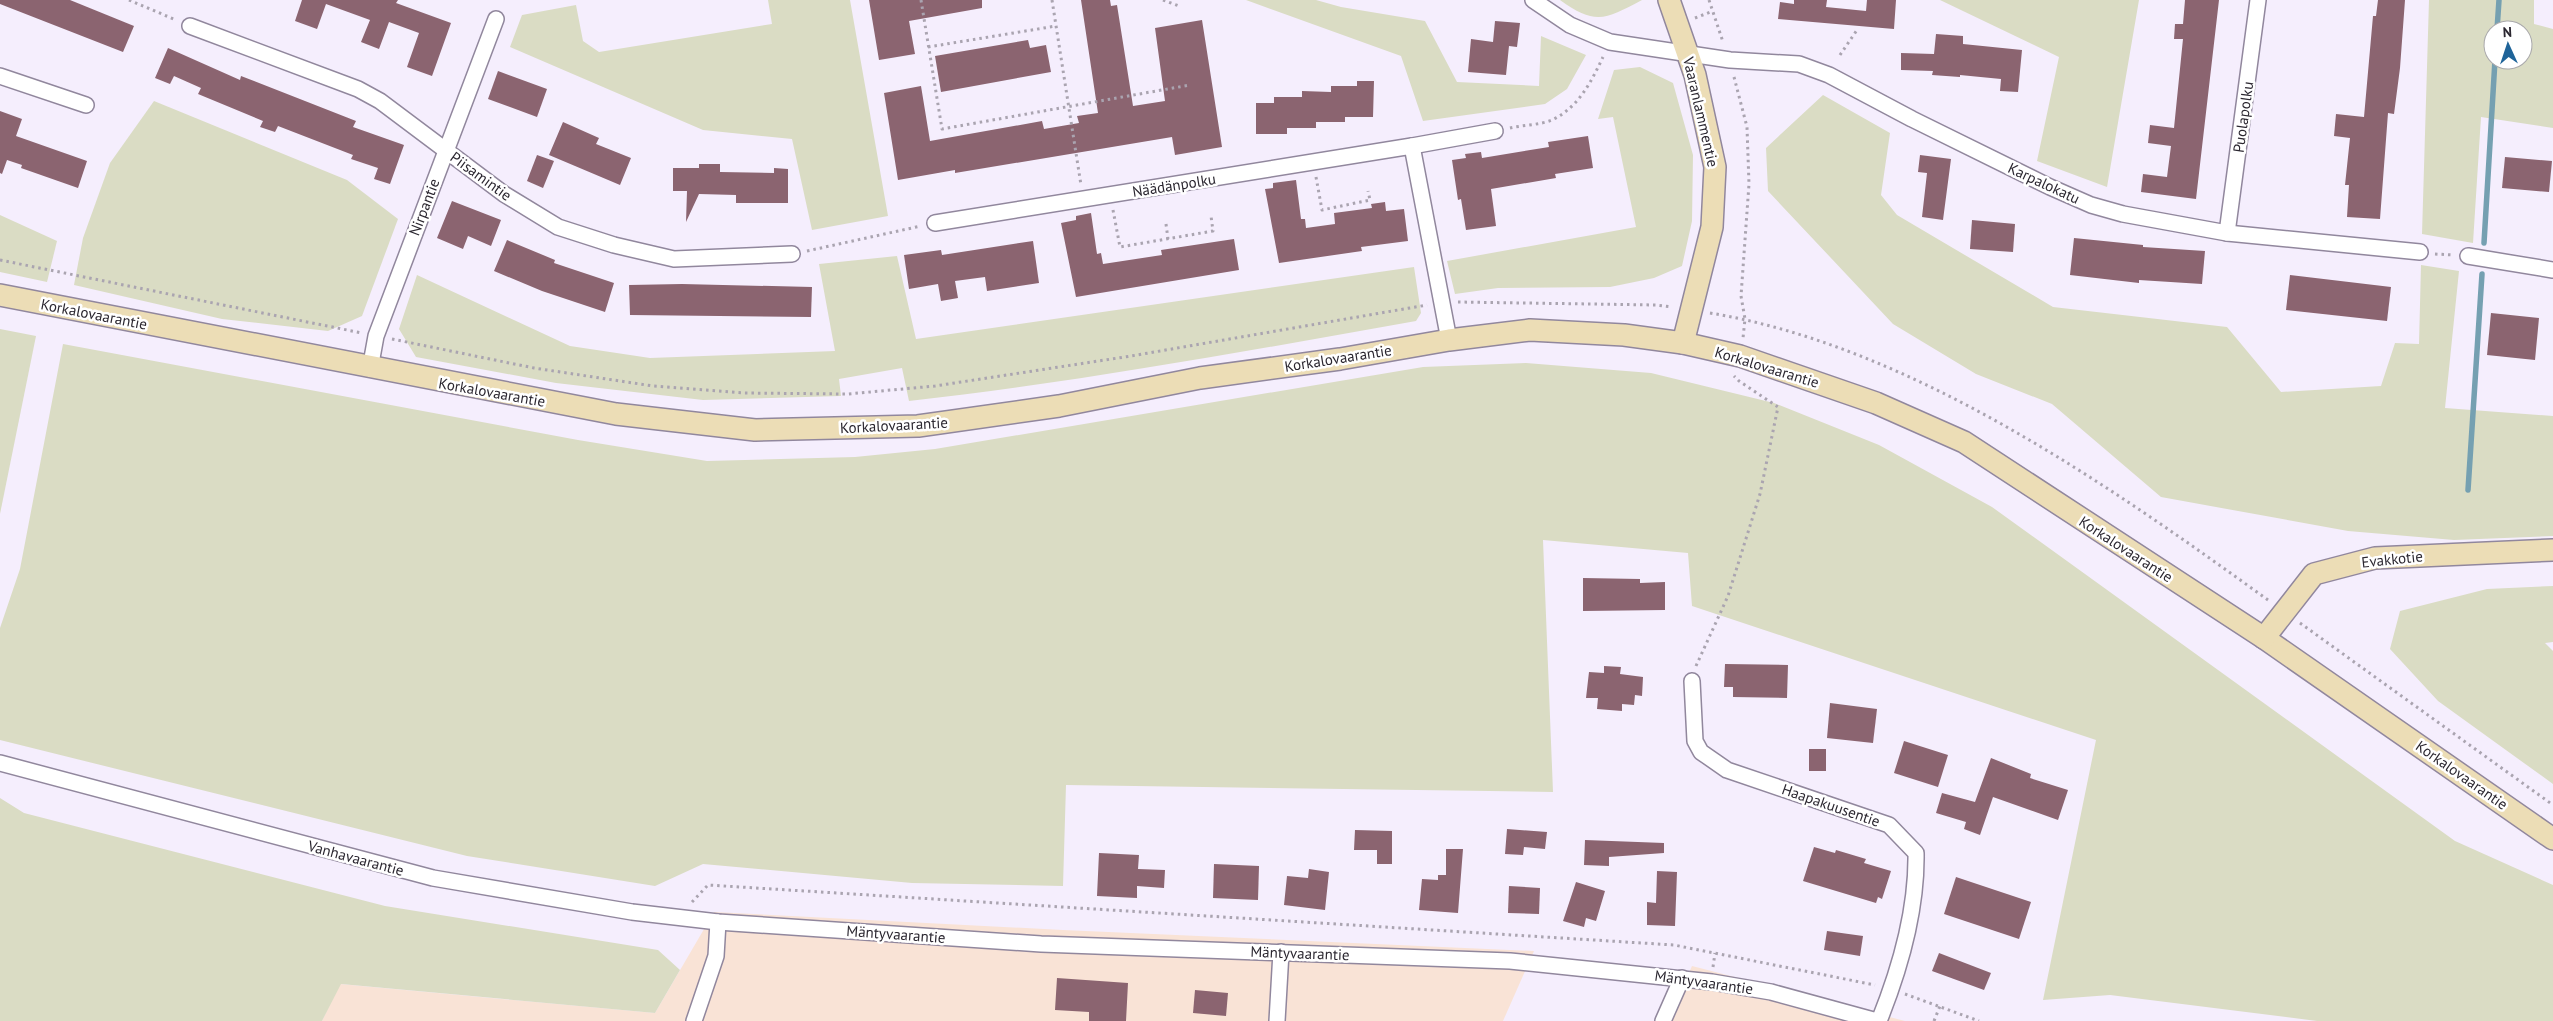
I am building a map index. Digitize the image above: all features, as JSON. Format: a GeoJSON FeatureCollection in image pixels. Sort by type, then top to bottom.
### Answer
{"type":"FeatureCollection","features":[{"type":"Feature","properties":{"kind":"street","name":"Karpalokatu"},"geometry":{"type":"LineString","coordinates":[[1533,0],[1570,25],[1610,42],[1646,49],[1687,52],[1730,60],[1800,64],[1828,75],[1912,119],[2091,205],[2123,214],[2227,234],[2420,252]]}},
{"type":"Feature","properties":{"kind":"street","name":"Vaaranlammentie"},"geometry":{"type":"LineString","coordinates":[[1669,0],[1695,75],[1715,167],[1712,227],[1683,344]]}},
{"type":"Feature","properties":{"kind":"street","name":"Puolapolku"},"geometry":{"type":"LineString","coordinates":[[2227,234],[2258,0]]}},
{"type":"Feature","properties":{"kind":"street","name":"Nirpantie"},"geometry":{"type":"LineString","coordinates":[[370,369],[376,336],[496,19]]}},
{"type":"Feature","properties":{"kind":"street","name":"Piisamintie"},"geometry":{"type":"LineString","coordinates":[[190,26],[358,89],[380,101],[504,194],[558,227],[614,245],[674,259],[792,254]]}},
{"type":"Feature","properties":{"kind":"street"},"geometry":{"type":"LineString","coordinates":[[0,76],[86,105]]}},
{"type":"Feature","properties":{"kind":"street","name":"Näädänpolku"},"geometry":{"type":"LineString","coordinates":[[935,222],[1412,146],[1495,130]]}},
{"type":"Feature","properties":{"kind":"street"},"geometry":{"type":"LineString","coordinates":[[1412,146],[1449,340]]}},
{"type":"Feature","properties":{"kind":"street"},"geometry":{"type":"LineString","coordinates":[[2468,256],[2553,270]]}},
{"type":"Feature","properties":{"kind":"street","name":"Korkalovaarantie"},"geometry":{"type":"LineString","coordinates":[[0,295],[370,369],[616,414],[755,430],[918,426],[1059,406],[1200,378],[1340,359],[1449,340],[1530,330],[1624,335],[1683,344],[1737,366],[1876,403],[1964,442],[2264,638],[2553,839]]}},
{"type":"Feature","properties":{"kind":"street","name":"Evakkotie"},"geometry":{"type":"LineString","coordinates":[[2264,638],[2314,574],[2375,558],[2553,550]]}},
{"type":"Feature","properties":{"kind":"street","name":"Haapakuusentie"},"geometry":{"type":"LineString","coordinates":[[1692,681],[1695,741],[1701,752],[1727,770],[1889,824],[1916,853],[1916,885],[1892,989],[1878,1021]]}},
{"type":"Feature","properties":{"kind":"street","name":"Vanhavaarantie"},"geometry":{"type":"LineString","coordinates":[[0,763],[432,878],[632,912],[718,922]]}},
{"type":"Feature","properties":{"kind":"street"},"geometry":{"type":"LineString","coordinates":[[694,1021],[716,956],[718,922]]}},
{"type":"Feature","properties":{"kind":"street","name":"Mäntyvaarantie"},"geometry":{"type":"LineString","coordinates":[[718,922],[1041,944],[1510,961],[1682,978],[1771,992],[1878,1021]]}},
{"type":"Feature","properties":{"kind":"street"},"geometry":{"type":"LineString","coordinates":[[1276,1021],[1282,952]]}},
{"type":"Feature","properties":{"kind":"street"},"geometry":{"type":"LineString","coordinates":[[1663,1021],[1682,978]]}},
{"type":"Feature","properties":{"kind":"path"},"geometry":{"type":"LineString","coordinates":[[129,0],[190,26]]}},
{"type":"Feature","properties":{"kind":"path"},"geometry":{"type":"LineString","coordinates":[[920,0],[942,130],[1190,85]]}},
{"type":"Feature","properties":{"kind":"path"},"geometry":{"type":"LineString","coordinates":[[1052,0],[1084,199]]}},
{"type":"Feature","properties":{"kind":"path"},"geometry":{"type":"LineString","coordinates":[[1163,0],[1179,6]]}},
{"type":"Feature","properties":{"kind":"path"},"geometry":{"type":"LineString","coordinates":[[1692,681],[1698,659],[1728,596],[1760,494],[1778,407],[1737,366],[1745,319],[1741,296],[1750,184],[1746,127],[1730,60],[1709,0]]}},
{"type":"Feature","properties":{"kind":"path"},"geometry":{"type":"LineString","coordinates":[[928,47],[1056,26]]}},
{"type":"Feature","properties":{"kind":"path"},"geometry":{"type":"LineString","coordinates":[[1840,54],[1857,30]]}},
{"type":"Feature","properties":{"kind":"path"},"geometry":{"type":"LineString","coordinates":[[1495,130],[1552,120],[1572,107],[1590,86],[1610,42]]}},
{"type":"Feature","properties":{"kind":"path"},"geometry":{"type":"LineString","coordinates":[[1313,162],[1322,210],[1370,200],[1368,191]]}},
{"type":"Feature","properties":{"kind":"path"},"geometry":{"type":"LineString","coordinates":[[1110,195],[1120,247],[1213,230],[1211,216]]}},
{"type":"Feature","properties":{"kind":"path"},"geometry":{"type":"LineString","coordinates":[[792,254],[935,222]]}},
{"type":"Feature","properties":{"kind":"path"},"geometry":{"type":"LineString","coordinates":[[1166,224],[1168,238]]}},
{"type":"Feature","properties":{"kind":"path"},"geometry":{"type":"LineString","coordinates":[[2420,252],[2468,256]]}},
{"type":"Feature","properties":{"kind":"path"},"geometry":{"type":"LineString","coordinates":[[0,260],[534,368],[652,386],[744,393],[848,394],[936,386],[1122,358],[1441,303],[1656,305],[1745,319],[1864,356],[2005,425],[2181,537],[2553,805]]}},
{"type":"Feature","properties":{"kind":"path"},"geometry":{"type":"LineString","coordinates":[[686,918],[693,900],[708,886],[1674,945],[1892,989],[1979,1021]]}},
{"type":"Feature","properties":{"kind":"path"},"geometry":{"type":"LineString","coordinates":[[1934,1021],[1940,1006]]}},
{"type":"Feature","properties":{"kind":"shaded area"},"geometry":{"type":"Polygon","coordinates":[[[714,912],[1534,951],[1503,1021],[322,1021],[340,984],[655,1013],[714,912]]]}},
{"type":"Feature","properties":{"kind":"shaded area"},"geometry":{"type":"Polygon","coordinates":[[[1692,966],[1905,1021],[1668,1021],[1692,966]]]}},
{"type":"Feature","properties":{"kind":"green space"},"geometry":{"type":"Polygon","coordinates":[[[768,0],[850,0],[888,216],[812,230],[792,139],[703,130],[510,47],[522,15],[576,5],[583,41],[599,52],[772,24],[768,0]]]}},
{"type":"Feature","properties":{"kind":"green space"},"geometry":{"type":"Polygon","coordinates":[[[1246,0],[1316,0],[1341,7],[1425,21],[1457,82],[1539,86],[1541,36],[1586,55],[1567,89],[1545,104],[1423,121],[1401,56],[1246,0]]]}},
{"type":"Feature","properties":{"kind":"green space"},"geometry":{"type":"Polygon","coordinates":[[[1560,0],[1642,0],[1619,12],[1601,17],[1583,14],[1560,0]]]}},
{"type":"Feature","properties":{"kind":"green space"},"geometry":{"type":"Polygon","coordinates":[[[1940,0],[2139,0],[2107,187],[2037,161],[2059,57],[1940,0]]]}},
{"type":"Feature","properties":{"kind":"green space"},"geometry":{"type":"Polygon","coordinates":[[[2429,0],[2534,0],[2534,24],[2553,29],[2553,128],[2481,117],[2473,243],[2422,234],[2429,0]]]}},
{"type":"Feature","properties":{"kind":"green space"},"geometry":{"type":"Polygon","coordinates":[[[1640,67],[1673,83],[1693,155],[1692,221],[1682,266],[1654,278],[1610,287],[1498,288],[1455,294],[1447,261],[1636,227],[1613,117],[1598,119],[1614,70],[1640,67]]]}},
{"type":"Feature","properties":{"kind":"green space"},"geometry":{"type":"Polygon","coordinates":[[[1823,95],[1890,133],[1881,195],[1897,215],[2053,307],[2227,327],[2281,392],[2381,386],[2395,343],[2419,344],[2421,265],[2459,271],[2445,408],[2553,416],[2553,536],[2454,540],[2348,531],[2161,497],[2052,404],[1976,374],[1893,324],[1768,191],[1766,148],[1823,95]]]}},
{"type":"Feature","properties":{"kind":"green space"},"geometry":{"type":"Polygon","coordinates":[[[154,101],[347,180],[398,219],[362,316],[328,331],[222,319],[74,285],[83,238],[110,163],[154,101]]]}},
{"type":"Feature","properties":{"kind":"green space"},"geometry":{"type":"Polygon","coordinates":[[[0,215],[57,241],[47,282],[0,272],[0,215]]]}},
{"type":"Feature","properties":{"kind":"green space"},"geometry":{"type":"Polygon","coordinates":[[[897,256],[916,339],[1414,267],[1421,313],[1416,321],[1227,354],[1036,385],[909,401],[902,368],[839,379],[841,396],[703,400],[556,383],[416,357],[399,329],[417,275],[570,346],[650,358],[835,351],[819,264],[897,256]]]}},
{"type":"Feature","properties":{"kind":"green space"},"geometry":{"type":"Polygon","coordinates":[[[0,329],[36,336],[0,514],[0,329]]]}},
{"type":"Feature","properties":{"kind":"green space"},"geometry":{"type":"Polygon","coordinates":[[[63,344],[578,440],[707,461],[855,457],[935,449],[1423,367],[1526,363],[1651,373],[1774,403],[1879,445],[1992,507],[2455,841],[2553,885],[2553,1021],[2317,1021],[2110,995],[2043,1000],[2096,740],[1692,606],[1688,553],[1543,540],[1553,792],[1066,785],[1063,886],[912,883],[703,864],[655,886],[467,856],[0,740],[0,628],[20,569],[63,344]]]}},
{"type":"Feature","properties":{"kind":"green space"},"geometry":{"type":"Polygon","coordinates":[[[2553,586],[2553,642],[2545,643],[2553,651],[2553,784],[2438,701],[2390,649],[2400,611],[2487,589],[2553,586]]]}},
{"type":"Feature","properties":{"kind":"green space"},"geometry":{"type":"Polygon","coordinates":[[[0,798],[24,813],[385,906],[658,950],[680,970],[655,1013],[341,984],[322,1021],[0,1021],[0,798]]]}},
{"type":"Feature","properties":{"kind":"building"},"geometry":{"type":"Polygon","coordinates":[[[0,0],[70,0],[134,26],[123,52],[0,4],[0,0]]]}},
{"type":"Feature","properties":{"kind":"building"},"geometry":{"type":"Polygon","coordinates":[[[302,0],[398,0],[396,3],[451,23],[432,76],[407,67],[419,33],[389,22],[379,49],[361,42],[370,20],[326,4],[317,29],[295,21],[302,0]]]}},
{"type":"Feature","properties":{"kind":"building"},"geometry":{"type":"Polygon","coordinates":[[[869,0],[982,0],[982,8],[909,21],[915,54],[879,60],[869,0]]]}},
{"type":"Feature","properties":{"kind":"building"},"geometry":{"type":"Polygon","coordinates":[[[1081,0],[1110,0],[1111,6],[1117,5],[1133,106],[1165,101],[1155,28],[1202,20],[1222,147],[1175,155],[1172,137],[955,173],[955,170],[898,180],[884,93],[921,86],[930,141],[1042,121],[1044,129],[1079,123],[1077,116],[1098,113],[1081,0]]]}},
{"type":"Feature","properties":{"kind":"building"},"geometry":{"type":"Polygon","coordinates":[[[1794,0],[1827,0],[1826,7],[1866,11],[1867,0],[1896,0],[1894,29],[1778,19],[1780,2],[1794,4],[1794,0]]]}},
{"type":"Feature","properties":{"kind":"building"},"geometry":{"type":"Polygon","coordinates":[[[2185,0],[2219,0],[2196,199],[2141,192],[2143,174],[2167,177],[2171,146],[2148,143],[2150,125],[2174,128],[2183,39],[2174,39],[2175,24],[2183,24],[2185,0]]]}},
{"type":"Feature","properties":{"kind":"building"},"geometry":{"type":"Polygon","coordinates":[[[2378,0],[2405,0],[2400,68],[2394,114],[2388,113],[2380,219],[2347,217],[2349,185],[2345,185],[2350,138],[2334,136],[2336,114],[2364,117],[2373,16],[2376,16],[2378,0]]]}},
{"type":"Feature","properties":{"kind":"building"},"geometry":{"type":"Polygon","coordinates":[[[1495,21],[1520,23],[1517,47],[1509,46],[1506,75],[1468,72],[1471,39],[1493,42],[1495,21]]]}},
{"type":"Feature","properties":{"kind":"building"},"geometry":{"type":"Polygon","coordinates":[[[1936,34],[1963,36],[1963,44],[2022,50],[2018,92],[2000,91],[2001,79],[1960,75],[1960,77],[1932,75],[1933,71],[1901,70],[1901,53],[1934,54],[1936,34]]]}},
{"type":"Feature","properties":{"kind":"building"},"geometry":{"type":"Polygon","coordinates":[[[1028,40],[1030,48],[1046,45],[1051,72],[941,92],[935,56],[1028,40]]]}},
{"type":"Feature","properties":{"kind":"building"},"geometry":{"type":"Polygon","coordinates":[[[168,48],[240,80],[241,76],[356,121],[353,127],[404,145],[390,184],[374,179],[378,168],[351,159],[353,155],[278,126],[275,132],[260,127],[263,121],[198,94],[201,88],[174,76],[170,84],[155,78],[168,48]]]}},
{"type":"Feature","properties":{"kind":"building"},"geometry":{"type":"Polygon","coordinates":[[[498,71],[547,89],[537,117],[488,99],[498,71]]]}},
{"type":"Feature","properties":{"kind":"building"},"geometry":{"type":"Polygon","coordinates":[[[1357,81],[1374,81],[1373,117],[1345,117],[1345,122],[1316,122],[1316,128],[1287,128],[1287,134],[1256,134],[1256,103],[1274,103],[1274,97],[1302,97],[1302,91],[1331,92],[1331,86],[1357,86],[1357,81]]]}},
{"type":"Feature","properties":{"kind":"building"},"geometry":{"type":"Polygon","coordinates":[[[0,111],[22,119],[16,136],[87,161],[78,188],[21,168],[22,165],[7,160],[2,174],[0,173],[0,111]]]}},
{"type":"Feature","properties":{"kind":"building"},"geometry":{"type":"Polygon","coordinates":[[[563,122],[599,138],[596,144],[631,158],[620,185],[549,155],[563,122]]]}},
{"type":"Feature","properties":{"kind":"building"},"geometry":{"type":"Polygon","coordinates":[[[1588,136],[1593,168],[1555,174],[1556,178],[1491,189],[1496,226],[1466,230],[1461,199],[1458,200],[1452,160],[1466,158],[1465,154],[1481,152],[1482,158],[1549,147],[1548,142],[1588,136]]]}},
{"type":"Feature","properties":{"kind":"building"},"geometry":{"type":"Polygon","coordinates":[[[537,155],[554,161],[543,188],[527,181],[537,155]]]}},
{"type":"Feature","properties":{"kind":"building"},"geometry":{"type":"Polygon","coordinates":[[[1920,155],[1951,159],[1943,220],[1922,217],[1927,173],[1918,172],[1920,155]]]}},
{"type":"Feature","properties":{"kind":"building"},"geometry":{"type":"Polygon","coordinates":[[[2505,157],[2552,161],[2549,192],[2502,188],[2505,157]]]}},
{"type":"Feature","properties":{"kind":"building"},"geometry":{"type":"Polygon","coordinates":[[[699,164],[720,164],[720,172],[774,173],[774,168],[788,169],[788,203],[736,203],[736,195],[699,194],[686,222],[687,191],[673,191],[673,168],[699,168],[699,164]]]}},
{"type":"Feature","properties":{"kind":"building"},"geometry":{"type":"Polygon","coordinates":[[[1296,180],[1301,219],[1305,219],[1306,228],[1335,224],[1334,213],[1372,208],[1371,204],[1385,202],[1386,211],[1404,209],[1408,241],[1361,247],[1362,251],[1279,263],[1265,189],[1273,188],[1273,183],[1296,180]]]}},
{"type":"Feature","properties":{"kind":"building"},"geometry":{"type":"Polygon","coordinates":[[[452,201],[501,220],[491,246],[468,236],[463,249],[437,238],[452,201]]]}},
{"type":"Feature","properties":{"kind":"building"},"geometry":{"type":"Polygon","coordinates":[[[1091,213],[1097,254],[1101,253],[1103,264],[1162,255],[1161,250],[1234,239],[1239,270],[1076,297],[1061,223],[1076,220],[1076,216],[1091,213]]]}},
{"type":"Feature","properties":{"kind":"building"},"geometry":{"type":"Polygon","coordinates":[[[1972,220],[2015,224],[2013,252],[1970,249],[1972,220]]]}},
{"type":"Feature","properties":{"kind":"building"},"geometry":{"type":"Polygon","coordinates":[[[2074,238],[2143,245],[2143,247],[2205,251],[2202,284],[2139,280],[2139,283],[2070,275],[2074,238]]]}},
{"type":"Feature","properties":{"kind":"building"},"geometry":{"type":"Polygon","coordinates":[[[507,240],[555,260],[554,263],[614,283],[605,312],[542,291],[494,271],[507,240]]]}},
{"type":"Feature","properties":{"kind":"building"},"geometry":{"type":"Polygon","coordinates":[[[1033,241],[1039,283],[987,291],[985,277],[955,281],[958,298],[941,301],[938,284],[909,289],[904,255],[941,250],[942,255],[1033,241]]]}},
{"type":"Feature","properties":{"kind":"building"},"geometry":{"type":"Polygon","coordinates":[[[2290,275],[2391,287],[2387,321],[2286,310],[2290,275]]]}},
{"type":"Feature","properties":{"kind":"building"},"geometry":{"type":"Polygon","coordinates":[[[682,284],[812,287],[811,317],[630,315],[629,285],[682,284]]]}},
{"type":"Feature","properties":{"kind":"building"},"geometry":{"type":"Polygon","coordinates":[[[2491,313],[2539,318],[2535,360],[2487,355],[2491,313]]]}},
{"type":"Feature","properties":{"kind":"building"},"geometry":{"type":"Polygon","coordinates":[[[1583,578],[1640,579],[1640,583],[1665,582],[1665,610],[1583,611],[1583,578]]]}},
{"type":"Feature","properties":{"kind":"building"},"geometry":{"type":"Polygon","coordinates":[[[1725,664],[1788,665],[1787,698],[1733,697],[1733,687],[1724,687],[1725,664]]]}},
{"type":"Feature","properties":{"kind":"building"},"geometry":{"type":"Polygon","coordinates":[[[1604,666],[1621,667],[1620,674],[1643,677],[1642,696],[1635,695],[1634,705],[1622,704],[1622,711],[1597,709],[1598,698],[1586,698],[1589,672],[1604,673],[1604,666]]]}},
{"type":"Feature","properties":{"kind":"building"},"geometry":{"type":"Polygon","coordinates":[[[1830,703],[1877,709],[1873,743],[1827,738],[1830,703]]]}},
{"type":"Feature","properties":{"kind":"building"},"geometry":{"type":"Polygon","coordinates":[[[1904,741],[1948,755],[1938,787],[1894,773],[1904,741]]]}},
{"type":"Feature","properties":{"kind":"building"},"geometry":{"type":"Polygon","coordinates":[[[1809,749],[1826,749],[1826,771],[1809,771],[1809,749]]]}},
{"type":"Feature","properties":{"kind":"building"},"geometry":{"type":"Polygon","coordinates":[[[1991,758],[2031,774],[2030,778],[2068,790],[2058,820],[1993,797],[1980,835],[1964,829],[1966,822],[1936,813],[1942,793],[1975,802],[1991,758]]]}},
{"type":"Feature","properties":{"kind":"building"},"geometry":{"type":"Polygon","coordinates":[[[1507,829],[1547,832],[1545,849],[1524,847],[1523,855],[1505,854],[1507,829]]]}},
{"type":"Feature","properties":{"kind":"building"},"geometry":{"type":"Polygon","coordinates":[[[1355,830],[1392,831],[1392,864],[1377,864],[1377,850],[1354,850],[1355,830]]]}},
{"type":"Feature","properties":{"kind":"building"},"geometry":{"type":"Polygon","coordinates":[[[1585,840],[1664,843],[1664,853],[1609,857],[1609,866],[1584,865],[1585,840]]]}},
{"type":"Feature","properties":{"kind":"building"},"geometry":{"type":"Polygon","coordinates":[[[1814,847],[1835,853],[1836,850],[1866,859],[1864,863],[1891,871],[1882,899],[1878,897],[1876,903],[1803,881],[1814,847]]]}},
{"type":"Feature","properties":{"kind":"building"},"geometry":{"type":"Polygon","coordinates":[[[1446,849],[1463,849],[1458,913],[1419,910],[1422,879],[1438,880],[1438,875],[1446,875],[1446,849]]]}},
{"type":"Feature","properties":{"kind":"building"},"geometry":{"type":"Polygon","coordinates":[[[1099,853],[1139,855],[1138,869],[1165,870],[1164,888],[1137,886],[1137,898],[1097,896],[1099,853]]]}},
{"type":"Feature","properties":{"kind":"building"},"geometry":{"type":"Polygon","coordinates":[[[1214,864],[1259,866],[1258,900],[1213,898],[1214,864]]]}},
{"type":"Feature","properties":{"kind":"building"},"geometry":{"type":"Polygon","coordinates":[[[1309,869],[1329,872],[1325,910],[1284,905],[1287,876],[1308,878],[1309,869]]]}},
{"type":"Feature","properties":{"kind":"building"},"geometry":{"type":"Polygon","coordinates":[[[1657,871],[1677,872],[1675,926],[1647,925],[1647,902],[1656,903],[1657,871]]]}},
{"type":"Feature","properties":{"kind":"building"},"geometry":{"type":"Polygon","coordinates":[[[1956,877],[2031,902],[2019,939],[1944,914],[1956,877]]]}},
{"type":"Feature","properties":{"kind":"building"},"geometry":{"type":"Polygon","coordinates":[[[1576,882],[1605,891],[1596,921],[1586,918],[1584,927],[1563,921],[1576,882]]]}},
{"type":"Feature","properties":{"kind":"building"},"geometry":{"type":"Polygon","coordinates":[[[1509,886],[1540,888],[1539,914],[1508,913],[1509,886]]]}},
{"type":"Feature","properties":{"kind":"building"},"geometry":{"type":"Polygon","coordinates":[[[1827,931],[1863,936],[1860,956],[1824,950],[1827,931]]]}},
{"type":"Feature","properties":{"kind":"building"},"geometry":{"type":"Polygon","coordinates":[[[1939,953],[1991,973],[1984,990],[1932,971],[1939,953]]]}},
{"type":"Feature","properties":{"kind":"building"},"geometry":{"type":"Polygon","coordinates":[[[1057,978],[1128,983],[1126,1021],[1089,1021],[1089,1012],[1055,1010],[1057,978]]]}},
{"type":"Feature","properties":{"kind":"building"},"geometry":{"type":"Polygon","coordinates":[[[1195,990],[1228,993],[1226,1016],[1193,1013],[1195,990]]]}},
{"type":"Feature","properties":{"kind":"waterway"},"geometry":{"type":"LineString","coordinates":[[2498,20],[2499,0]]}},
{"type":"Feature","properties":{"kind":"waterway"},"geometry":{"type":"LineString","coordinates":[[2484,243],[2494,70]]}},
{"type":"Feature","properties":{"kind":"waterway"},"geometry":{"type":"LineString","coordinates":[[2468,490],[2482,274]]}}]}
